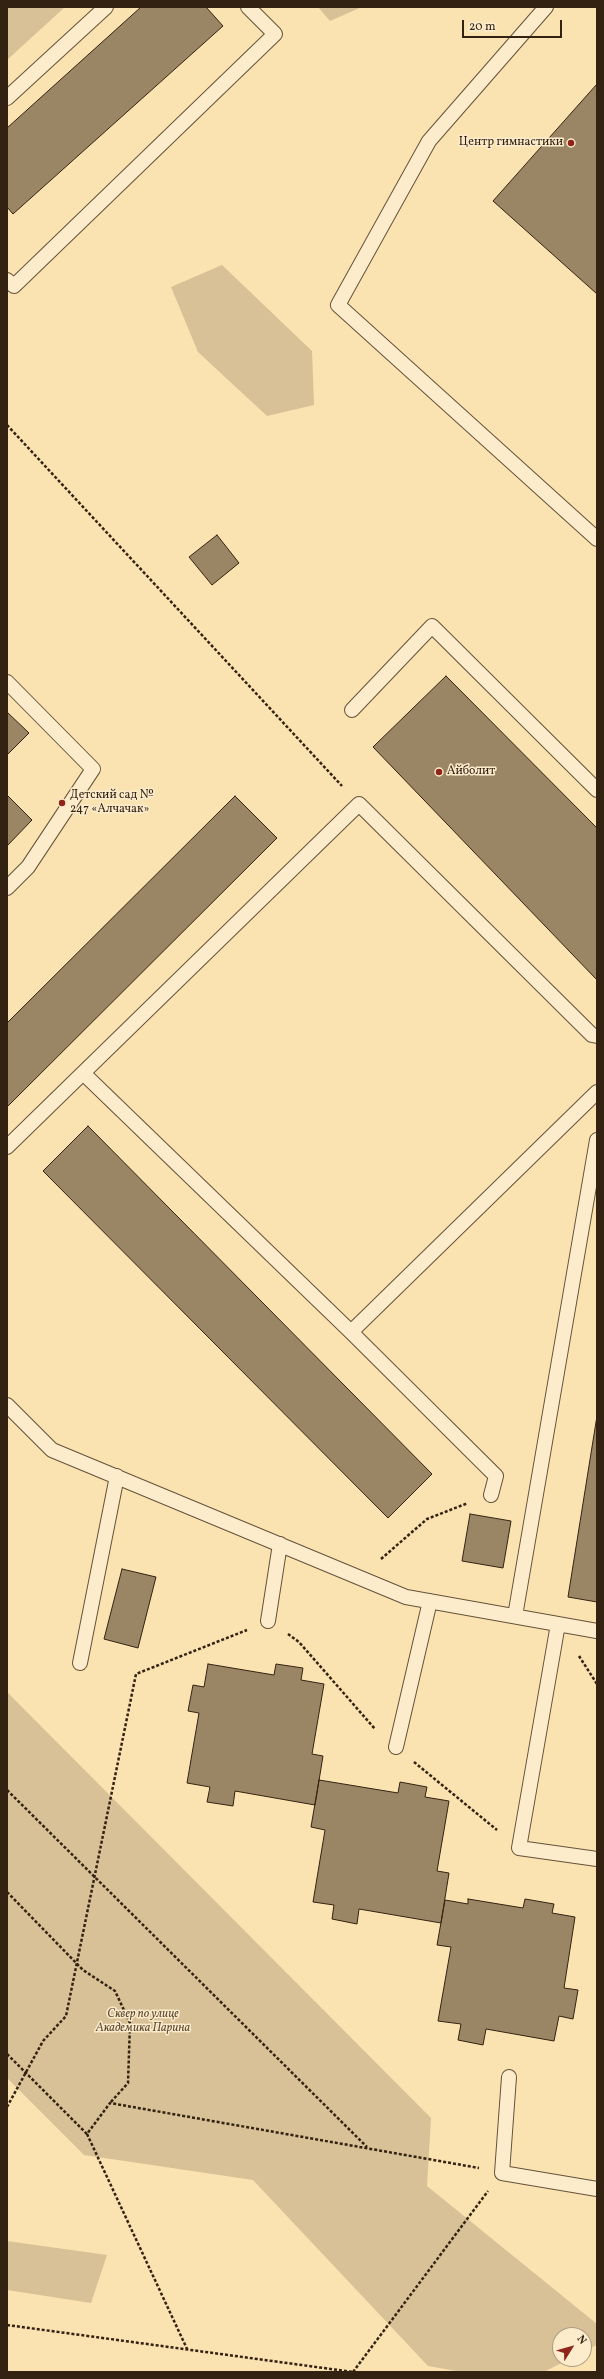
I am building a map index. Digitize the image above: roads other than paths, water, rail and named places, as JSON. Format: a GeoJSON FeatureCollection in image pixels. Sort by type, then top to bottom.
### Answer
{"type":"FeatureCollection","features":[{"type":"Feature","properties":{"kind":"lane"},"geometry":{"type":"LineString","coordinates":[[7,98],[106,7]]}},
{"type":"Feature","properties":{"kind":"lane"},"geometry":{"type":"LineString","coordinates":[[7,280],[14,286],[274,34],[248,7]]}},
{"type":"Feature","properties":{"kind":"lane"},"geometry":{"type":"LineString","coordinates":[[546,7],[429,142],[338,305],[597,539]]}},
{"type":"Feature","properties":{"kind":"lane"},"geometry":{"type":"LineString","coordinates":[[352,710],[432,626],[597,790]]}},
{"type":"Feature","properties":{"kind":"lane"},"geometry":{"type":"LineString","coordinates":[[7,682],[93,769],[28,867],[7,888]]}},
{"type":"Feature","properties":{"kind":"lane"},"geometry":{"type":"LineString","coordinates":[[7,1147],[359,804],[592,1035],[597,1036]]}},
{"type":"Feature","properties":{"kind":"lane"},"geometry":{"type":"LineString","coordinates":[[83,1072],[351,1332],[496,1476],[491,1495]]}},
{"type":"Feature","properties":{"kind":"lane"},"geometry":{"type":"LineString","coordinates":[[351,1332],[597,1092]]}},
{"type":"Feature","properties":{"kind":"lane"},"geometry":{"type":"LineString","coordinates":[[515,1616],[597,1140]]}},
{"type":"Feature","properties":{"kind":"lane"},"geometry":{"type":"LineString","coordinates":[[7,1405],[52,1450],[406,1597],[597,1631]]}},
{"type":"Feature","properties":{"kind":"lane"},"geometry":{"type":"LineString","coordinates":[[80,1663],[117,1476]]}},
{"type":"Feature","properties":{"kind":"lane"},"geometry":{"type":"LineString","coordinates":[[268,1621],[280,1544]]}},
{"type":"Feature","properties":{"kind":"lane"},"geometry":{"type":"LineString","coordinates":[[396,1747],[430,1601]]}},
{"type":"Feature","properties":{"kind":"lane"},"geometry":{"type":"LineString","coordinates":[[558,1624],[519,1848],[597,1860]]}},
{"type":"Feature","properties":{"kind":"lane"},"geometry":{"type":"LineString","coordinates":[[509,2077],[502,2173],[597,2189]]}},
{"type":"Feature","properties":{"kind":"place","name":"Центр гимнастики"},"geometry":{"type":"Point","coordinates":[571,143]}},
{"type":"Feature","properties":{"kind":"place","name":"Айболит"},"geometry":{"type":"Point","coordinates":[439,772]}},
{"type":"Feature","properties":{"kind":"place","name":"Детский сад № 247 «Алчачак»"},"geometry":{"type":"Point","coordinates":[62,803]}},
{"type":"Feature","properties":{"kind":"park label","name":"Сквер по улице Академика Парина"},"geometry":{"type":"Point","coordinates":[143,2022]}}]}
